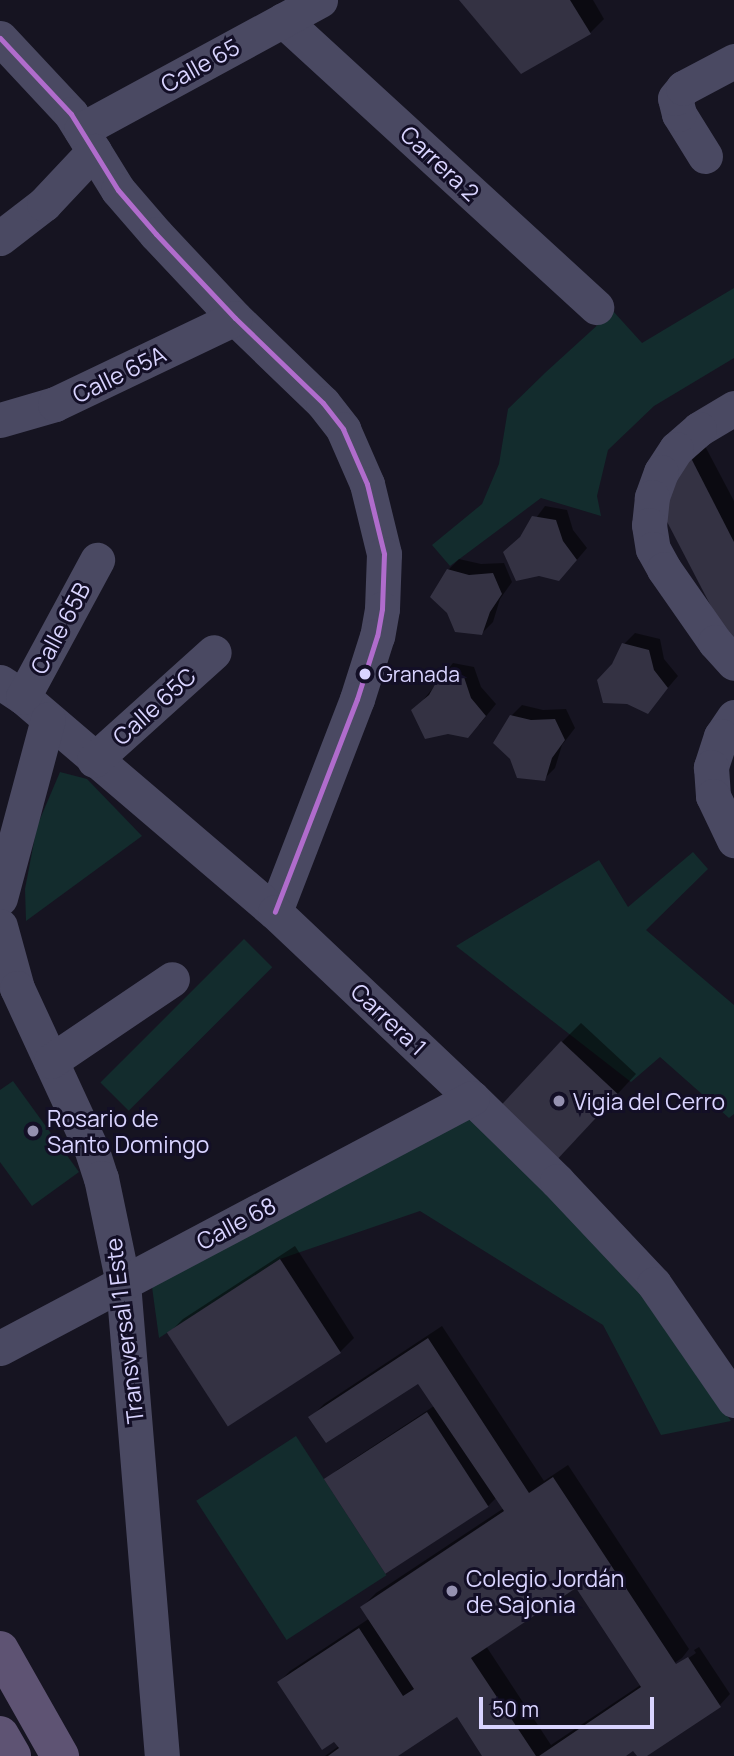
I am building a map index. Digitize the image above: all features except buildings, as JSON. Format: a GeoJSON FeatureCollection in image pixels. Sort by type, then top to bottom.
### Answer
{"type":"FeatureCollection","features":[{"type":"Feature","properties":{"kind":"main road"},"geometry":{"type":"LineString","coordinates":[[0,1650],[60,1756]]}},
{"type":"Feature","properties":{"kind":"main road"},"geometry":{"type":"LineString","coordinates":[[0,1735],[12,1756]]}},
{"type":"Feature","properties":{"kind":"street","name":"Calle 65"},"geometry":{"type":"LineString","coordinates":[[0,238],[44,204],[87,141],[320,0]]}},
{"type":"Feature","properties":{"kind":"street","name":"Carrera 2"},"geometry":{"type":"LineString","coordinates":[[283,20],[596,307]]}},
{"type":"Feature","properties":{"kind":"street"},"geometry":{"type":"LineString","coordinates":[[0,38],[60,101],[118,190],[235,318],[323,403],[343,429],[367,484],[384,554],[382,609],[377,636],[357,699],[275,912]]}},
{"type":"Feature","properties":{"kind":"street"},"geometry":{"type":"LineString","coordinates":[[705,156],[679,114],[675,98],[682,88],[734,61]]}},
{"type":"Feature","properties":{"kind":"street","name":"Calle 65A"},"geometry":{"type":"LineString","coordinates":[[0,420],[55,404],[235,318]]}},
{"type":"Feature","properties":{"kind":"street"},"geometry":{"type":"LineString","coordinates":[[734,408],[699,429],[676,449],[661,472],[652,497],[650,515],[653,549],[697,617],[734,663]]}},
{"type":"Feature","properties":{"kind":"street","name":"Calle 65B"},"geometry":{"type":"LineString","coordinates":[[24,699],[97,560]]}},
{"type":"Feature","properties":{"kind":"street","name":"Calle 65C"},"geometry":{"type":"LineString","coordinates":[[94,760],[214,652]]}},
{"type":"Feature","properties":{"kind":"street"},"geometry":{"type":"LineString","coordinates":[[0,898],[24,699]]}},
{"type":"Feature","properties":{"kind":"street","name":"Carrera 1"},"geometry":{"type":"LineString","coordinates":[[24,699],[275,912],[557,1181],[654,1284],[734,1400]]}},
{"type":"Feature","properties":{"kind":"street"},"geometry":{"type":"LineString","coordinates":[[734,717],[721,736],[711,767],[713,796],[734,840]]}},
{"type":"Feature","properties":{"kind":"street","name":"Transversal 1 Este"},"geometry":{"type":"LineString","coordinates":[[0,926],[17,988],[77,1115],[101,1178],[123,1283],[162,1756]]}},
{"type":"Feature","properties":{"kind":"street"},"geometry":{"type":"LineString","coordinates":[[51,1061],[172,979]]}},
{"type":"Feature","properties":{"kind":"street","name":"Calle 68"},"geometry":{"type":"LineString","coordinates":[[0,1348],[472,1098]]}},
{"type":"Feature","properties":{"kind":"green space"},"geometry":{"type":"Polygon","coordinates":[[[734,288],[734,358],[654,406],[608,450],[597,496],[601,516],[541,498],[450,566],[432,545],[482,504],[499,464],[508,409],[613,311],[642,343],[734,288]]]}},
{"type":"Feature","properties":{"kind":"green space"},"geometry":{"type":"Polygon","coordinates":[[[60,772],[87,779],[142,836],[26,921],[25,889],[37,826],[60,772]]]}},
{"type":"Feature","properties":{"kind":"green space"},"geometry":{"type":"Polygon","coordinates":[[[693,852],[708,869],[646,930],[734,1005],[734,1114],[729,1118],[660,1057],[631,1082],[456,946],[599,860],[628,907],[693,852]]]}},
{"type":"Feature","properties":{"kind":"green space"},"geometry":{"type":"Polygon","coordinates":[[[244,939],[272,967],[129,1111],[100,1083],[244,939]]]}},
{"type":"Feature","properties":{"kind":"green space"},"geometry":{"type":"Polygon","coordinates":[[[13,1081],[79,1172],[32,1206],[0,1162],[0,1090],[13,1081]]]}},
{"type":"Feature","properties":{"kind":"green space"},"geometry":{"type":"Polygon","coordinates":[[[470,1110],[643,1296],[731,1421],[661,1435],[603,1325],[420,1211],[280,1259],[159,1338],[152,1287],[470,1110]]]}},
{"type":"Feature","properties":{"kind":"green space"},"geometry":{"type":"Polygon","coordinates":[[[296,1436],[386,1575],[287,1640],[196,1501],[296,1436]]]}},
{"type":"Feature","properties":{"kind":"transit line"},"geometry":{"type":"LineString","coordinates":[[0,38],[71,114],[118,190],[156,234],[235,318],[323,403],[343,429],[367,484],[384,554],[382,609],[377,636],[357,699],[275,912]]}},
{"type":"Feature","properties":{"kind":"place","name":"Granada"},"geometry":{"type":"Point","coordinates":[365,674]}},
{"type":"Feature","properties":{"kind":"place","name":"Vigia del Cerro"},"geometry":{"type":"Point","coordinates":[559,1101]}},
{"type":"Feature","properties":{"kind":"place","name":"Rosario de Santo Domingo"},"geometry":{"type":"Point","coordinates":[33,1131]}},
{"type":"Feature","properties":{"kind":"place","name":"Colegio Jordán de Sajonia"},"geometry":{"type":"Point","coordinates":[452,1591]}}]}
